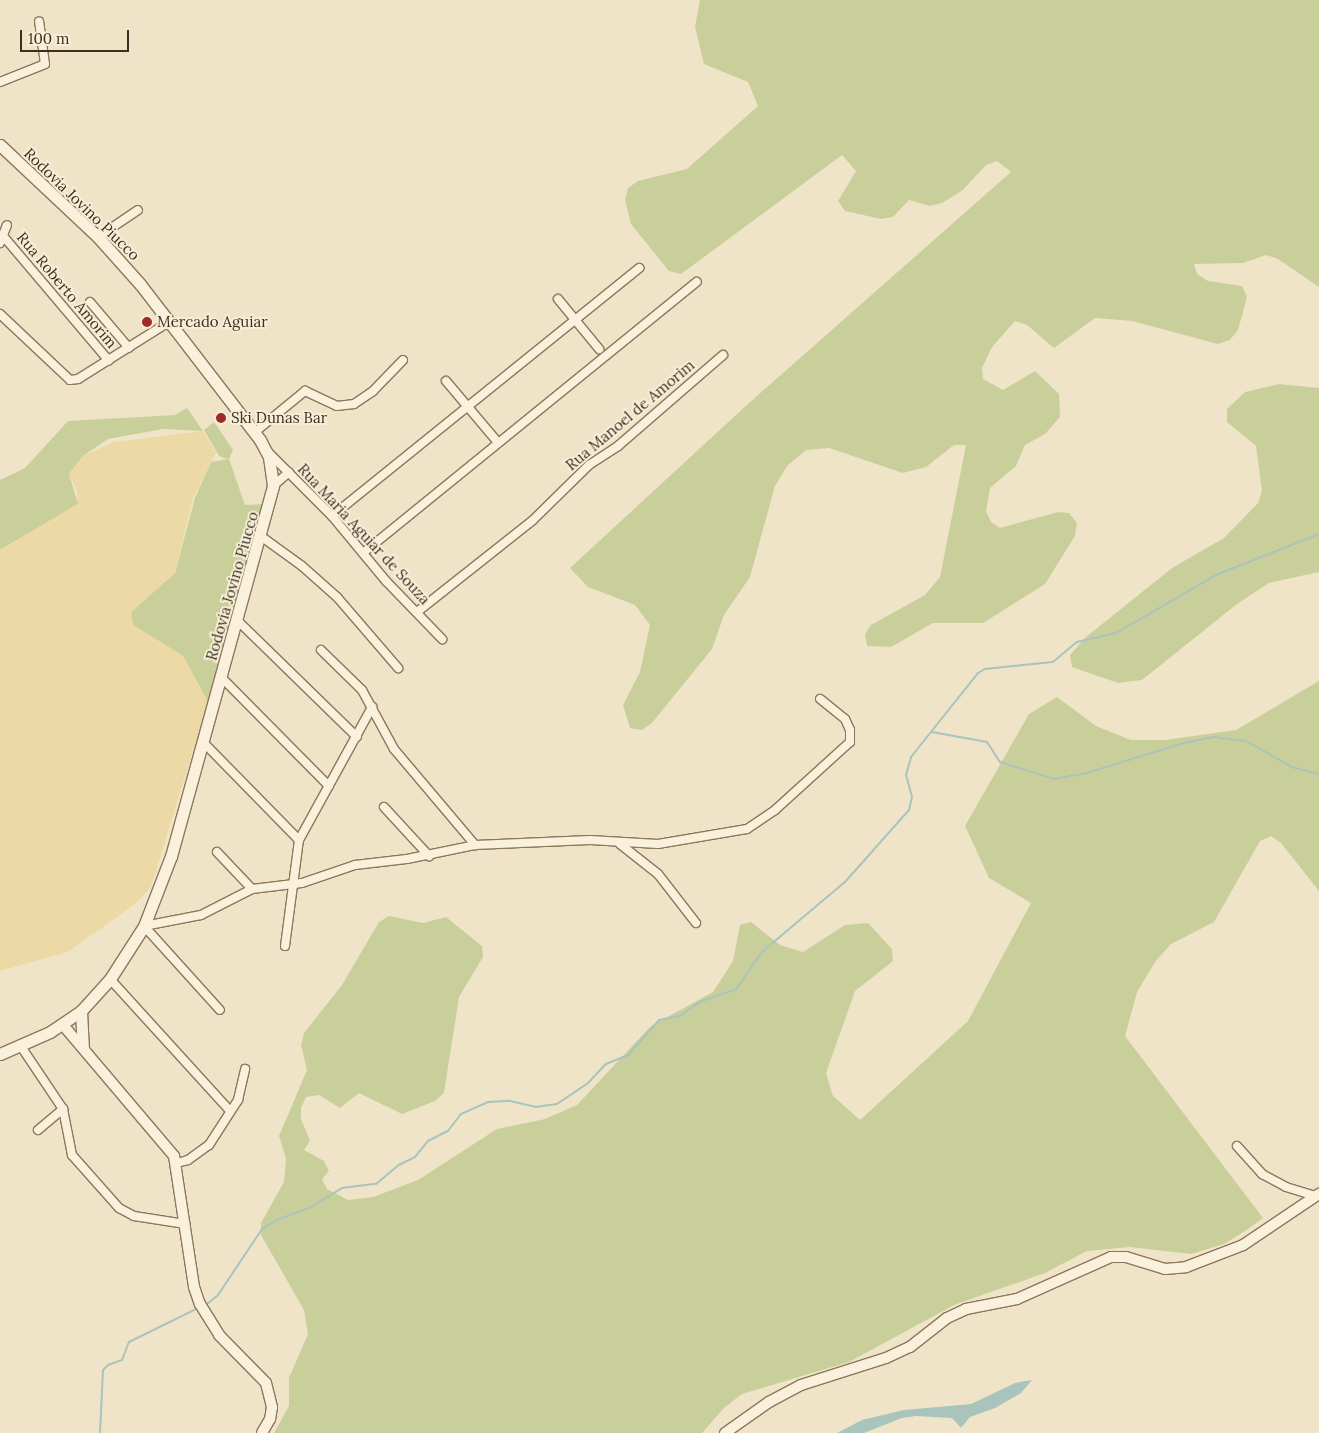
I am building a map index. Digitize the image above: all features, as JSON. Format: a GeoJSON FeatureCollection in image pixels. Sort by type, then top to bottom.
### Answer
{"type":"FeatureCollection","features":[{"type":"Feature","properties":{"kind":"main road","name":"Rodovia Jovino Piucco"},"geometry":{"type":"LineString","coordinates":[[0,145],[98,237],[170,322],[255,432],[265,450],[273,486],[262,537],[171,856],[144,926],[110,979],[81,1011],[63,1025],[0,1054]]}},
{"type":"Feature","properties":{"kind":"main road"},"geometry":{"type":"LineString","coordinates":[[81,1011],[83,1047]]}},
{"type":"Feature","properties":{"kind":"street"},"geometry":{"type":"LineString","coordinates":[[0,82],[45,64],[39,21]]}},
{"type":"Feature","properties":{"kind":"street"},"geometry":{"type":"LineString","coordinates":[[98,237],[138,210]]}},
{"type":"Feature","properties":{"kind":"street"},"geometry":{"type":"LineString","coordinates":[[2,240],[7,226]]}},
{"type":"Feature","properties":{"kind":"street","name":"Rua Roberto Amorim"},"geometry":{"type":"LineString","coordinates":[[2,240],[108,361]]}},
{"type":"Feature","properties":{"kind":"street"},"geometry":{"type":"LineString","coordinates":[[332,516],[639,268]]}},
{"type":"Feature","properties":{"kind":"street"},"geometry":{"type":"LineString","coordinates":[[362,553],[697,282]]}},
{"type":"Feature","properties":{"kind":"street"},"geometry":{"type":"LineString","coordinates":[[558,299],[599,350]]}},
{"type":"Feature","properties":{"kind":"street"},"geometry":{"type":"LineString","coordinates":[[90,302],[129,348]]}},
{"type":"Feature","properties":{"kind":"street"},"geometry":{"type":"LineString","coordinates":[[0,314],[70,380],[108,361],[170,322]]}},
{"type":"Feature","properties":{"kind":"street","name":"Rua Manoel de Amorim"},"geometry":{"type":"LineString","coordinates":[[417,612],[533,520],[589,465],[618,446],[722,355]]}},
{"type":"Feature","properties":{"kind":"street"},"geometry":{"type":"LineString","coordinates":[[255,432],[306,390],[337,406],[354,404],[373,391],[403,360]]}},
{"type":"Feature","properties":{"kind":"street"},"geometry":{"type":"LineString","coordinates":[[446,381],[495,439]]}},
{"type":"Feature","properties":{"kind":"street","name":"Rua Maria Aguiar de Souza"},"geometry":{"type":"LineString","coordinates":[[265,450],[332,516],[362,553],[442,639]]}},
{"type":"Feature","properties":{"kind":"street"},"geometry":{"type":"LineString","coordinates":[[273,486],[289,472]]}},
{"type":"Feature","properties":{"kind":"street"},"geometry":{"type":"LineString","coordinates":[[262,537],[302,566],[337,597],[398,668]]}},
{"type":"Feature","properties":{"kind":"street"},"geometry":{"type":"LineString","coordinates":[[238,621],[357,737]]}},
{"type":"Feature","properties":{"kind":"street"},"geometry":{"type":"LineString","coordinates":[[321,650],[362,690],[394,749],[475,845]]}},
{"type":"Feature","properties":{"kind":"street"},"geometry":{"type":"LineString","coordinates":[[222,678],[329,786]]}},
{"type":"Feature","properties":{"kind":"street"},"geometry":{"type":"LineString","coordinates":[[144,926],[201,914],[252,889],[314,880],[355,865],[429,856],[475,845],[590,840],[620,844],[658,844],[729,833],[760,822],[834,759],[850,742],[850,730],[845,719],[820,698]]}},
{"type":"Feature","properties":{"kind":"street"},"geometry":{"type":"LineString","coordinates":[[285,946],[299,840],[372,707]]}},
{"type":"Feature","properties":{"kind":"street"},"geometry":{"type":"LineString","coordinates":[[203,742],[299,840]]}},
{"type":"Feature","properties":{"kind":"street"},"geometry":{"type":"LineString","coordinates":[[384,806],[429,856]]}},
{"type":"Feature","properties":{"kind":"street"},"geometry":{"type":"LineString","coordinates":[[620,844],[658,874],[696,923]]}},
{"type":"Feature","properties":{"kind":"street"},"geometry":{"type":"LineString","coordinates":[[217,852],[252,889]]}},
{"type":"Feature","properties":{"kind":"street"},"geometry":{"type":"LineString","coordinates":[[144,926],[220,1010]]}},
{"type":"Feature","properties":{"kind":"street"},"geometry":{"type":"LineString","coordinates":[[110,979],[230,1111]]}},
{"type":"Feature","properties":{"kind":"street"},"geometry":{"type":"LineString","coordinates":[[63,1025],[166,1143],[177,1163],[185,1224],[200,1304],[219,1335],[266,1383],[271,1396],[270,1418],[262,1433]]}},
{"type":"Feature","properties":{"kind":"street"},"geometry":{"type":"LineString","coordinates":[[20,1045],[63,1109],[72,1155],[119,1208],[134,1216],[185,1224]]}},
{"type":"Feature","properties":{"kind":"street"},"geometry":{"type":"LineString","coordinates":[[177,1163],[204,1150],[238,1100],[245,1069]]}},
{"type":"Feature","properties":{"kind":"street"},"geometry":{"type":"LineString","coordinates":[[38,1130],[63,1109]]}},
{"type":"Feature","properties":{"kind":"street"},"geometry":{"type":"LineString","coordinates":[[1237,1146],[1262,1174],[1286,1187],[1318,1195]]}},
{"type":"Feature","properties":{"kind":"street"},"geometry":{"type":"LineString","coordinates":[[725,1433],[785,1393],[801,1385],[886,1358],[910,1347],[948,1318],[966,1309],[1018,1299],[1111,1257],[1126,1257],[1165,1269],[1186,1266],[1243,1245],[1318,1195]]}},
{"type":"Feature","properties":{"kind":"green space"},"geometry":{"type":"Polygon","coordinates":[[[700,0],[1319,0],[1319,287],[1278,259],[1266,255],[1243,263],[1194,264],[1197,274],[1208,281],[1242,286],[1247,297],[1238,330],[1230,340],[1218,344],[1132,321],[1095,318],[1054,348],[1027,325],[1015,321],[992,347],[982,368],[983,379],[1003,390],[1035,371],[1059,394],[1060,417],[1045,434],[1025,445],[1016,466],[990,488],[986,511],[991,522],[1000,528],[1058,512],[1069,513],[1077,523],[1075,536],[1045,584],[983,623],[933,623],[891,647],[867,646],[865,634],[871,625],[925,595],[940,577],[966,445],[954,445],[926,467],[903,473],[829,448],[806,450],[787,466],[775,486],[750,577],[724,615],[712,649],[652,723],[642,730],[630,728],[623,705],[640,672],[650,625],[635,605],[588,587],[570,568],[749,403],[1011,172],[997,161],[986,165],[963,190],[942,203],[930,206],[909,200],[893,217],[881,219],[845,211],[838,201],[856,171],[842,155],[681,274],[669,271],[631,224],[625,200],[628,188],[638,181],[687,169],[758,106],[748,82],[704,64],[695,27],[700,0]]]}},
{"type":"Feature","properties":{"kind":"green space"},"geometry":{"type":"Polygon","coordinates":[[[1279,384],[1319,388],[1319,572],[1269,583],[1237,604],[1142,680],[1118,683],[1072,667],[1070,655],[1086,637],[1172,568],[1224,538],[1258,503],[1262,491],[1256,446],[1227,422],[1227,409],[1245,392],[1279,384]]]}},
{"type":"Feature","properties":{"kind":"green space"},"geometry":{"type":"Polygon","coordinates":[[[187,408],[203,431],[163,429],[108,439],[83,456],[69,474],[78,504],[0,550],[0,480],[25,468],[68,421],[175,415],[187,408]]]}},
{"type":"Feature","properties":{"kind":"green space"},"geometry":{"type":"Polygon","coordinates":[[[214,422],[233,450],[229,459],[245,505],[263,504],[208,702],[183,656],[133,625],[131,612],[175,573],[195,498],[211,462],[228,459],[219,456],[204,430],[214,422]]]}},
{"type":"Feature","properties":{"kind":"green space"},"geometry":{"type":"Polygon","coordinates":[[[1319,681],[1319,891],[1281,843],[1271,836],[1260,841],[1214,922],[1171,944],[1155,962],[1137,992],[1125,1036],[1263,1218],[1245,1231],[1224,1244],[1191,1254],[1130,1247],[1087,1251],[1045,1273],[954,1305],[849,1362],[742,1394],[724,1408],[702,1433],[274,1433],[289,1406],[289,1378],[308,1334],[304,1310],[261,1235],[261,1223],[284,1182],[286,1159],[279,1136],[307,1070],[301,1045],[304,1033],[342,985],[379,922],[389,916],[423,923],[446,917],[482,946],[483,957],[459,997],[444,1093],[435,1101],[402,1114],[359,1093],[340,1108],[319,1095],[306,1097],[301,1108],[301,1119],[310,1141],[304,1150],[324,1161],[329,1171],[322,1179],[327,1189],[348,1200],[373,1197],[418,1180],[497,1129],[545,1119],[577,1105],[651,1026],[713,992],[733,961],[740,925],[751,922],[780,945],[803,952],[845,925],[868,923],[892,949],[893,961],[855,991],[826,1073],[833,1096],[860,1120],[968,1021],[1031,903],[989,878],[965,826],[1029,714],[1057,697],[1096,726],[1131,740],[1165,740],[1236,730],[1319,681]]]}},
{"type":"Feature","properties":{"kind":"sand"},"geometry":{"type":"Polygon","coordinates":[[[203,431],[216,453],[193,498],[175,573],[131,612],[133,625],[183,656],[208,702],[151,887],[135,904],[68,952],[0,971],[0,550],[78,504],[77,491],[69,474],[83,456],[114,442],[203,431]]]}},
{"type":"Feature","properties":{"kind":"water"},"geometry":{"type":"Polygon","coordinates":[[[1032,1380],[1021,1393],[995,1408],[970,1417],[961,1428],[952,1418],[916,1416],[902,1418],[864,1433],[837,1433],[862,1420],[904,1410],[971,1404],[1015,1383],[1032,1380]]]}},
{"type":"Feature","properties":{"kind":"waterway"},"geometry":{"type":"LineString","coordinates":[[207,1304],[218,1295],[262,1229],[277,1220],[309,1208],[342,1188],[376,1184],[399,1165],[415,1157],[428,1141],[448,1131],[461,1114],[488,1102],[510,1101],[535,1107],[557,1104],[588,1083],[606,1064],[628,1055],[659,1020],[680,1016],[699,1002],[736,989],[763,951],[845,882],[909,810],[912,797],[906,775],[911,757],[978,673],[985,669],[1053,662],[1077,642],[1116,633],[1216,575],[1319,534]]}},
{"type":"Feature","properties":{"kind":"waterway"},"geometry":{"type":"LineString","coordinates":[[932,732],[987,742],[1000,762],[1054,779],[1087,773],[1180,744],[1214,737],[1246,741],[1292,767],[1319,774]]}},
{"type":"Feature","properties":{"kind":"waterway"},"geometry":{"type":"LineString","coordinates":[[100,1433],[103,1370],[108,1365],[122,1360],[129,1342],[196,1309]]}},
{"type":"Feature","properties":{"kind":"place","name":"Mercado Aguiar"},"geometry":{"type":"Point","coordinates":[147,322]}},
{"type":"Feature","properties":{"kind":"place","name":"Ski Dunas Bar"},"geometry":{"type":"Point","coordinates":[221,418]}}]}
